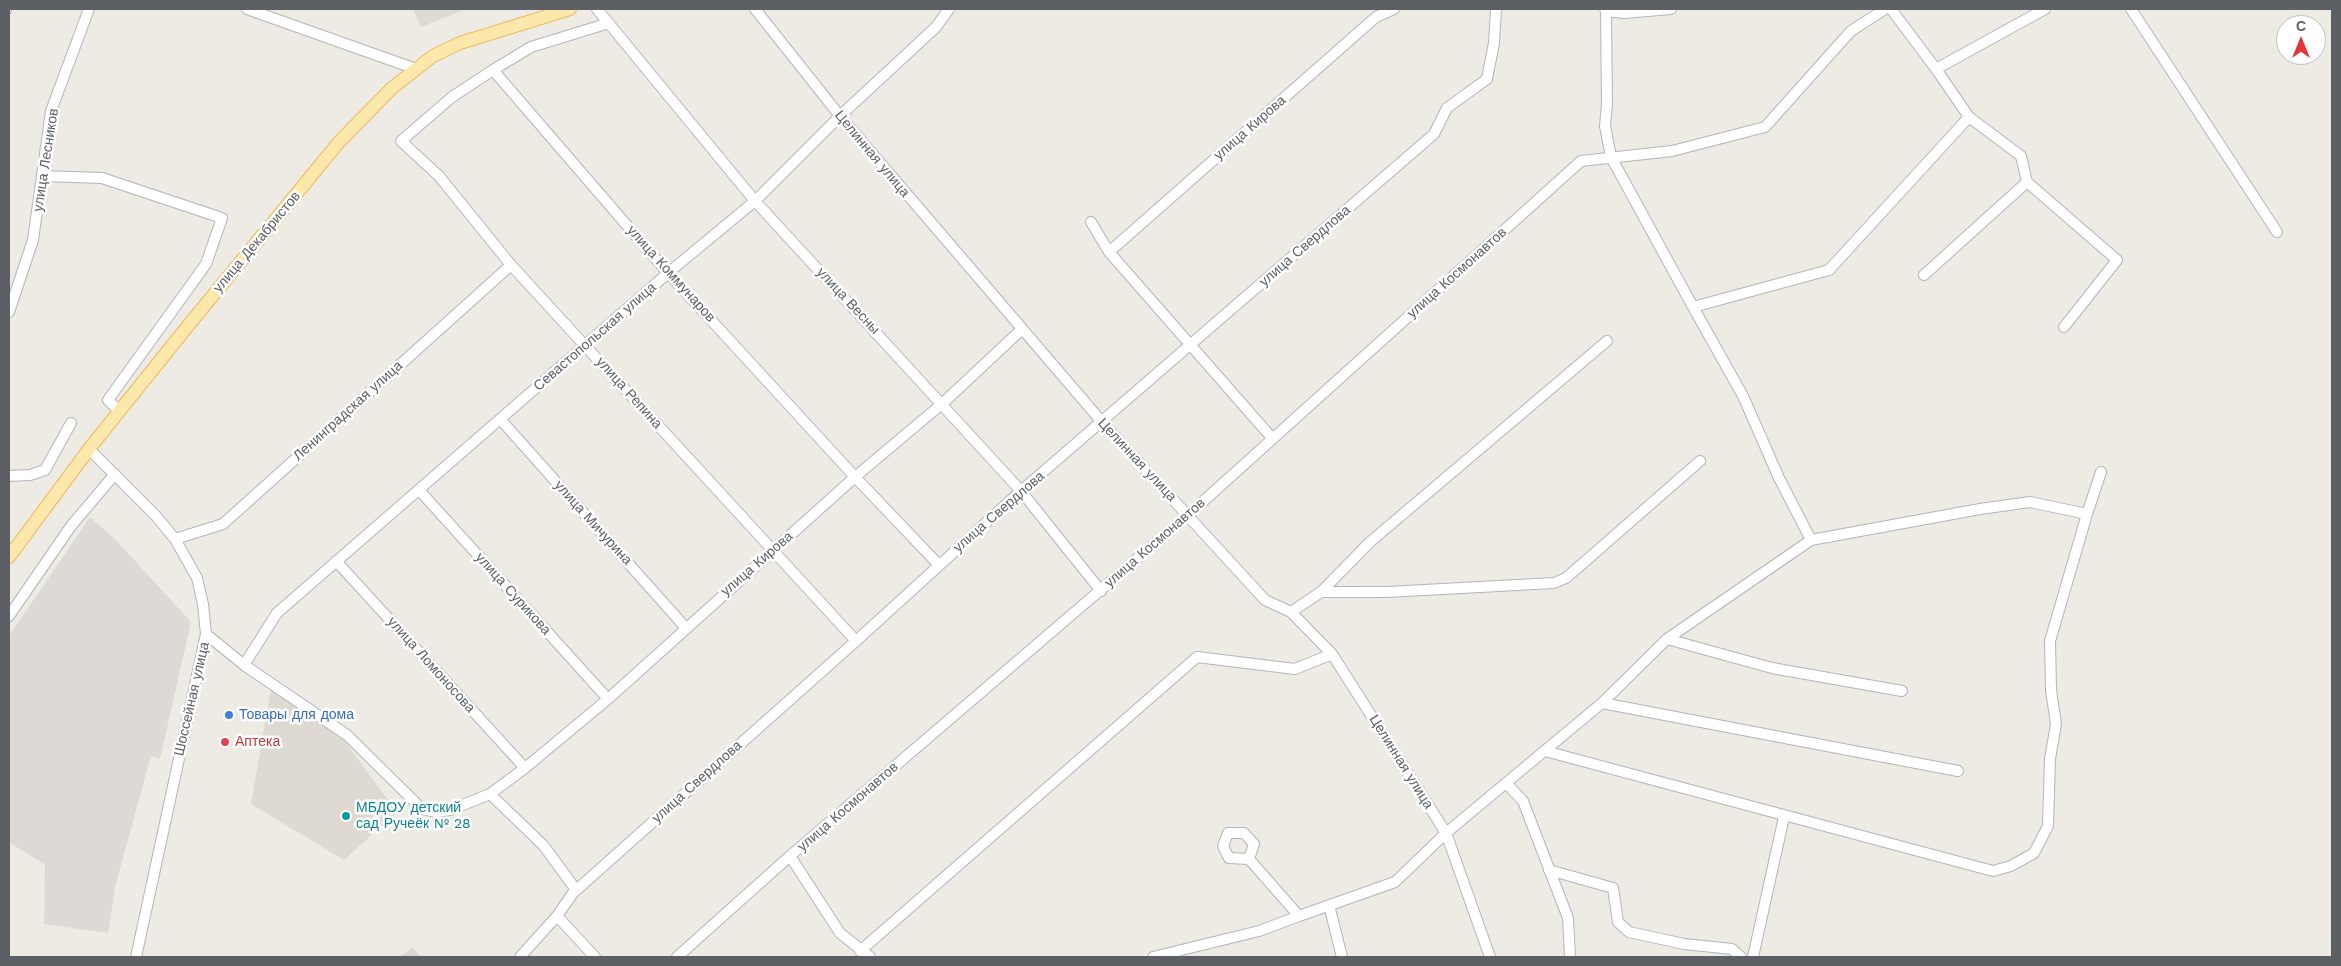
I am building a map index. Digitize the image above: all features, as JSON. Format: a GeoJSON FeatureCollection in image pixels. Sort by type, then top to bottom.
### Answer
{"type":"FeatureCollection","features":[{"type":"Feature","properties":{"kind":"main road","name":"улица Декабристов"},"geometry":{"type":"LineString","coordinates":[[9,557],[119,411],[339,142],[392,88],[433,56],[460,43],[570,9]]}},
{"type":"Feature","properties":{"kind":"street","name":"улица Лесников"},"geometry":{"type":"LineString","coordinates":[[9,312],[33,240],[51,111],[89,9]]}},
{"type":"Feature","properties":{"kind":"street"},"geometry":{"type":"LineString","coordinates":[[248,9],[416,69]]}},
{"type":"Feature","properties":{"kind":"street","name":"улица Весны"},"geometry":{"type":"LineString","coordinates":[[597,9],[755,201],[943,403],[1021,491],[1101,591]]}},
{"type":"Feature","properties":{"kind":"street","name":"Целинная улица"},"geometry":{"type":"LineString","coordinates":[[755,9],[840,116],[1021,330],[1102,422],[1265,600],[1291,612],[1332,654],[1446,833],[1490,957]]}},
{"type":"Feature","properties":{"kind":"street","name":"Севастопольская улица"},"geometry":{"type":"LineString","coordinates":[[244,665],[277,613],[668,273],[755,201],[840,116],[936,27],[949,9]]}},
{"type":"Feature","properties":{"kind":"street","name":"улица Кирова"},"geometry":{"type":"LineString","coordinates":[[1109,252],[1376,17],[1394,9]]}},
{"type":"Feature","properties":{"kind":"street","name":"улица Свердлова"},"geometry":{"type":"LineString","coordinates":[[520,957],[557,916],[576,890],[856,641],[1021,491],[1434,134],[1447,108],[1487,79],[1494,43],[1496,9]]}},
{"type":"Feature","properties":{"kind":"street"},"geometry":{"type":"LineString","coordinates":[[1671,9],[1624,13],[1605,10],[1607,104],[1605,126],[1611,158],[1743,396],[1779,478],[1811,540]]}},
{"type":"Feature","properties":{"kind":"street","name":"улица Космонавтов"},"geometry":{"type":"LineString","coordinates":[[677,957],[790,856],[1101,591],[1581,161],[1672,151],[1765,127],[1851,31],[1885,9]]}},
{"type":"Feature","properties":{"kind":"street"},"geometry":{"type":"LineString","coordinates":[[1891,9],[1969,117],[2021,156],[2027,182],[2117,260],[2064,327]]}},
{"type":"Feature","properties":{"kind":"street"},"geometry":{"type":"LineString","coordinates":[[1936,69],[2045,9]]}},
{"type":"Feature","properties":{"kind":"street"},"geometry":{"type":"LineString","coordinates":[[2131,9],[2277,232]]}},
{"type":"Feature","properties":{"kind":"street"},"geometry":{"type":"LineString","coordinates":[[494,70],[531,47],[609,23]]}},
{"type":"Feature","properties":{"kind":"street","name":"улица Репина"},"geometry":{"type":"LineString","coordinates":[[494,70],[452,96],[401,140],[439,176],[511,265],[856,641]]}},
{"type":"Feature","properties":{"kind":"street","name":"улица Коммунаров"},"geometry":{"type":"LineString","coordinates":[[494,70],[668,273],[855,477],[939,564]]}},
{"type":"Feature","properties":{"kind":"street"},"geometry":{"type":"LineString","coordinates":[[1694,307],[1829,270],[1969,117]]}},
{"type":"Feature","properties":{"kind":"street"},"geometry":{"type":"LineString","coordinates":[[43,176],[102,178],[222,218],[206,264],[108,400],[119,411]]}},
{"type":"Feature","properties":{"kind":"street"},"geometry":{"type":"LineString","coordinates":[[1924,276],[2027,182]]}},
{"type":"Feature","properties":{"kind":"street"},"geometry":{"type":"LineString","coordinates":[[1091,222],[1109,252],[1192,344],[1272,438]]}},
{"type":"Feature","properties":{"kind":"street","name":"Ленинградская улица"},"geometry":{"type":"LineString","coordinates":[[175,539],[223,524],[511,265]]}},
{"type":"Feature","properties":{"kind":"street","name":"улица Кирова"},"geometry":{"type":"LineString","coordinates":[[206,634],[244,665],[347,735],[422,809],[436,812],[450,810],[490,794],[525,768],[608,698],[685,627],[855,477],[943,403],[1021,330]]}},
{"type":"Feature","properties":{"kind":"street"},"geometry":{"type":"LineString","coordinates":[[1291,612],[1321,592],[1370,542],[1608,341]]}},
{"type":"Feature","properties":{"kind":"street","name":"улица Мичурина"},"geometry":{"type":"LineString","coordinates":[[500,420],[685,627]]}},
{"type":"Feature","properties":{"kind":"street"},"geometry":{"type":"LineString","coordinates":[[9,476],[45,470],[71,423]]}},
{"type":"Feature","properties":{"kind":"street","name":"Шоссейная улица"},"geometry":{"type":"LineString","coordinates":[[89,449],[156,516],[175,539],[197,578],[203,604],[206,634],[136,957]]}},
{"type":"Feature","properties":{"kind":"street"},"geometry":{"type":"LineString","coordinates":[[1321,592],[1387,592],[1554,583],[1566,578],[1700,461]]}},
{"type":"Feature","properties":{"kind":"street"},"geometry":{"type":"LineString","coordinates":[[1545,751],[1784,817],[1993,871],[2011,866],[2034,853],[2048,826],[2050,760],[2056,724],[2051,690],[2050,641],[2101,472]]}},
{"type":"Feature","properties":{"kind":"street"},"geometry":{"type":"LineString","coordinates":[[9,616],[71,526],[115,474]]}},
{"type":"Feature","properties":{"kind":"street","name":"улица Сурикова"},"geometry":{"type":"LineString","coordinates":[[419,490],[608,698]]}},
{"type":"Feature","properties":{"kind":"street"},"geometry":{"type":"LineString","coordinates":[[1153,957],[1258,931],[1395,882],[1446,833],[1602,703],[1667,639],[1811,540],[1980,509],[2030,502],[2088,514]]}},
{"type":"Feature","properties":{"kind":"street","name":"улица Ломоносова"},"geometry":{"type":"LineString","coordinates":[[336,561],[525,768]]}},
{"type":"Feature","properties":{"kind":"street"},"geometry":{"type":"LineString","coordinates":[[1667,639],[1772,668],[1902,691]]}},
{"type":"Feature","properties":{"kind":"street"},"geometry":{"type":"LineString","coordinates":[[860,951],[1197,657],[1295,669],[1332,654]]}},
{"type":"Feature","properties":{"kind":"street"},"geometry":{"type":"LineString","coordinates":[[1602,703],[1958,771]]}},
{"type":"Feature","properties":{"kind":"street"},"geometry":{"type":"LineString","coordinates":[[1506,783],[1523,801],[1568,918],[1570,957]]}},
{"type":"Feature","properties":{"kind":"street"},"geometry":{"type":"LineString","coordinates":[[490,794],[544,846],[576,890]]}},
{"type":"Feature","properties":{"kind":"street"},"geometry":{"type":"LineString","coordinates":[[1753,957],[1784,817]]}},
{"type":"Feature","properties":{"kind":"street"},"geometry":{"type":"LineString","coordinates":[[790,856],[840,932],[860,951],[870,957]]}},
{"type":"Feature","properties":{"kind":"street"},"geometry":{"type":"LineString","coordinates":[[1249,859],[1299,916]]}},
{"type":"Feature","properties":{"kind":"street"},"geometry":{"type":"LineString","coordinates":[[1549,870],[1613,888],[1618,922],[1630,932],[1684,944],[1732,949],[1741,957]]}},
{"type":"Feature","properties":{"kind":"street"},"geometry":{"type":"LineString","coordinates":[[1329,905],[1342,957]]}},
{"type":"Feature","properties":{"kind":"street"},"geometry":{"type":"LineString","coordinates":[[557,916],[595,957]]}},
{"type":"Feature","properties":{"kind":"shaded area"},"geometry":{"type":"Polygon","coordinates":[[[413,9],[466,9],[421,27],[413,9]]]}},
{"type":"Feature","properties":{"kind":"shaded area"},"geometry":{"type":"Polygon","coordinates":[[[90,517],[115,539],[191,622],[160,759],[151,756],[116,883],[108,933],[44,924],[45,865],[9,842],[9,636],[90,517]]]}},
{"type":"Feature","properties":{"kind":"shaded area"},"geometry":{"type":"Polygon","coordinates":[[[271,689],[340,735],[397,812],[344,860],[251,804],[271,689]]]}},
{"type":"Feature","properties":{"kind":"shaded area"},"geometry":{"type":"Polygon","coordinates":[[[412,947],[421,957],[400,957],[412,947]]]}},
{"type":"Feature","properties":{"kind":"place","name":"Товары для дома"},"geometry":{"type":"Point","coordinates":[229,715]}},
{"type":"Feature","properties":{"kind":"place","name":"Аптека"},"geometry":{"type":"Point","coordinates":[225,742]}},
{"type":"Feature","properties":{"kind":"place","name":"МБДОУ детский сад Ручеёк № 28"},"geometry":{"type":"Point","coordinates":[346,816]}}]}
